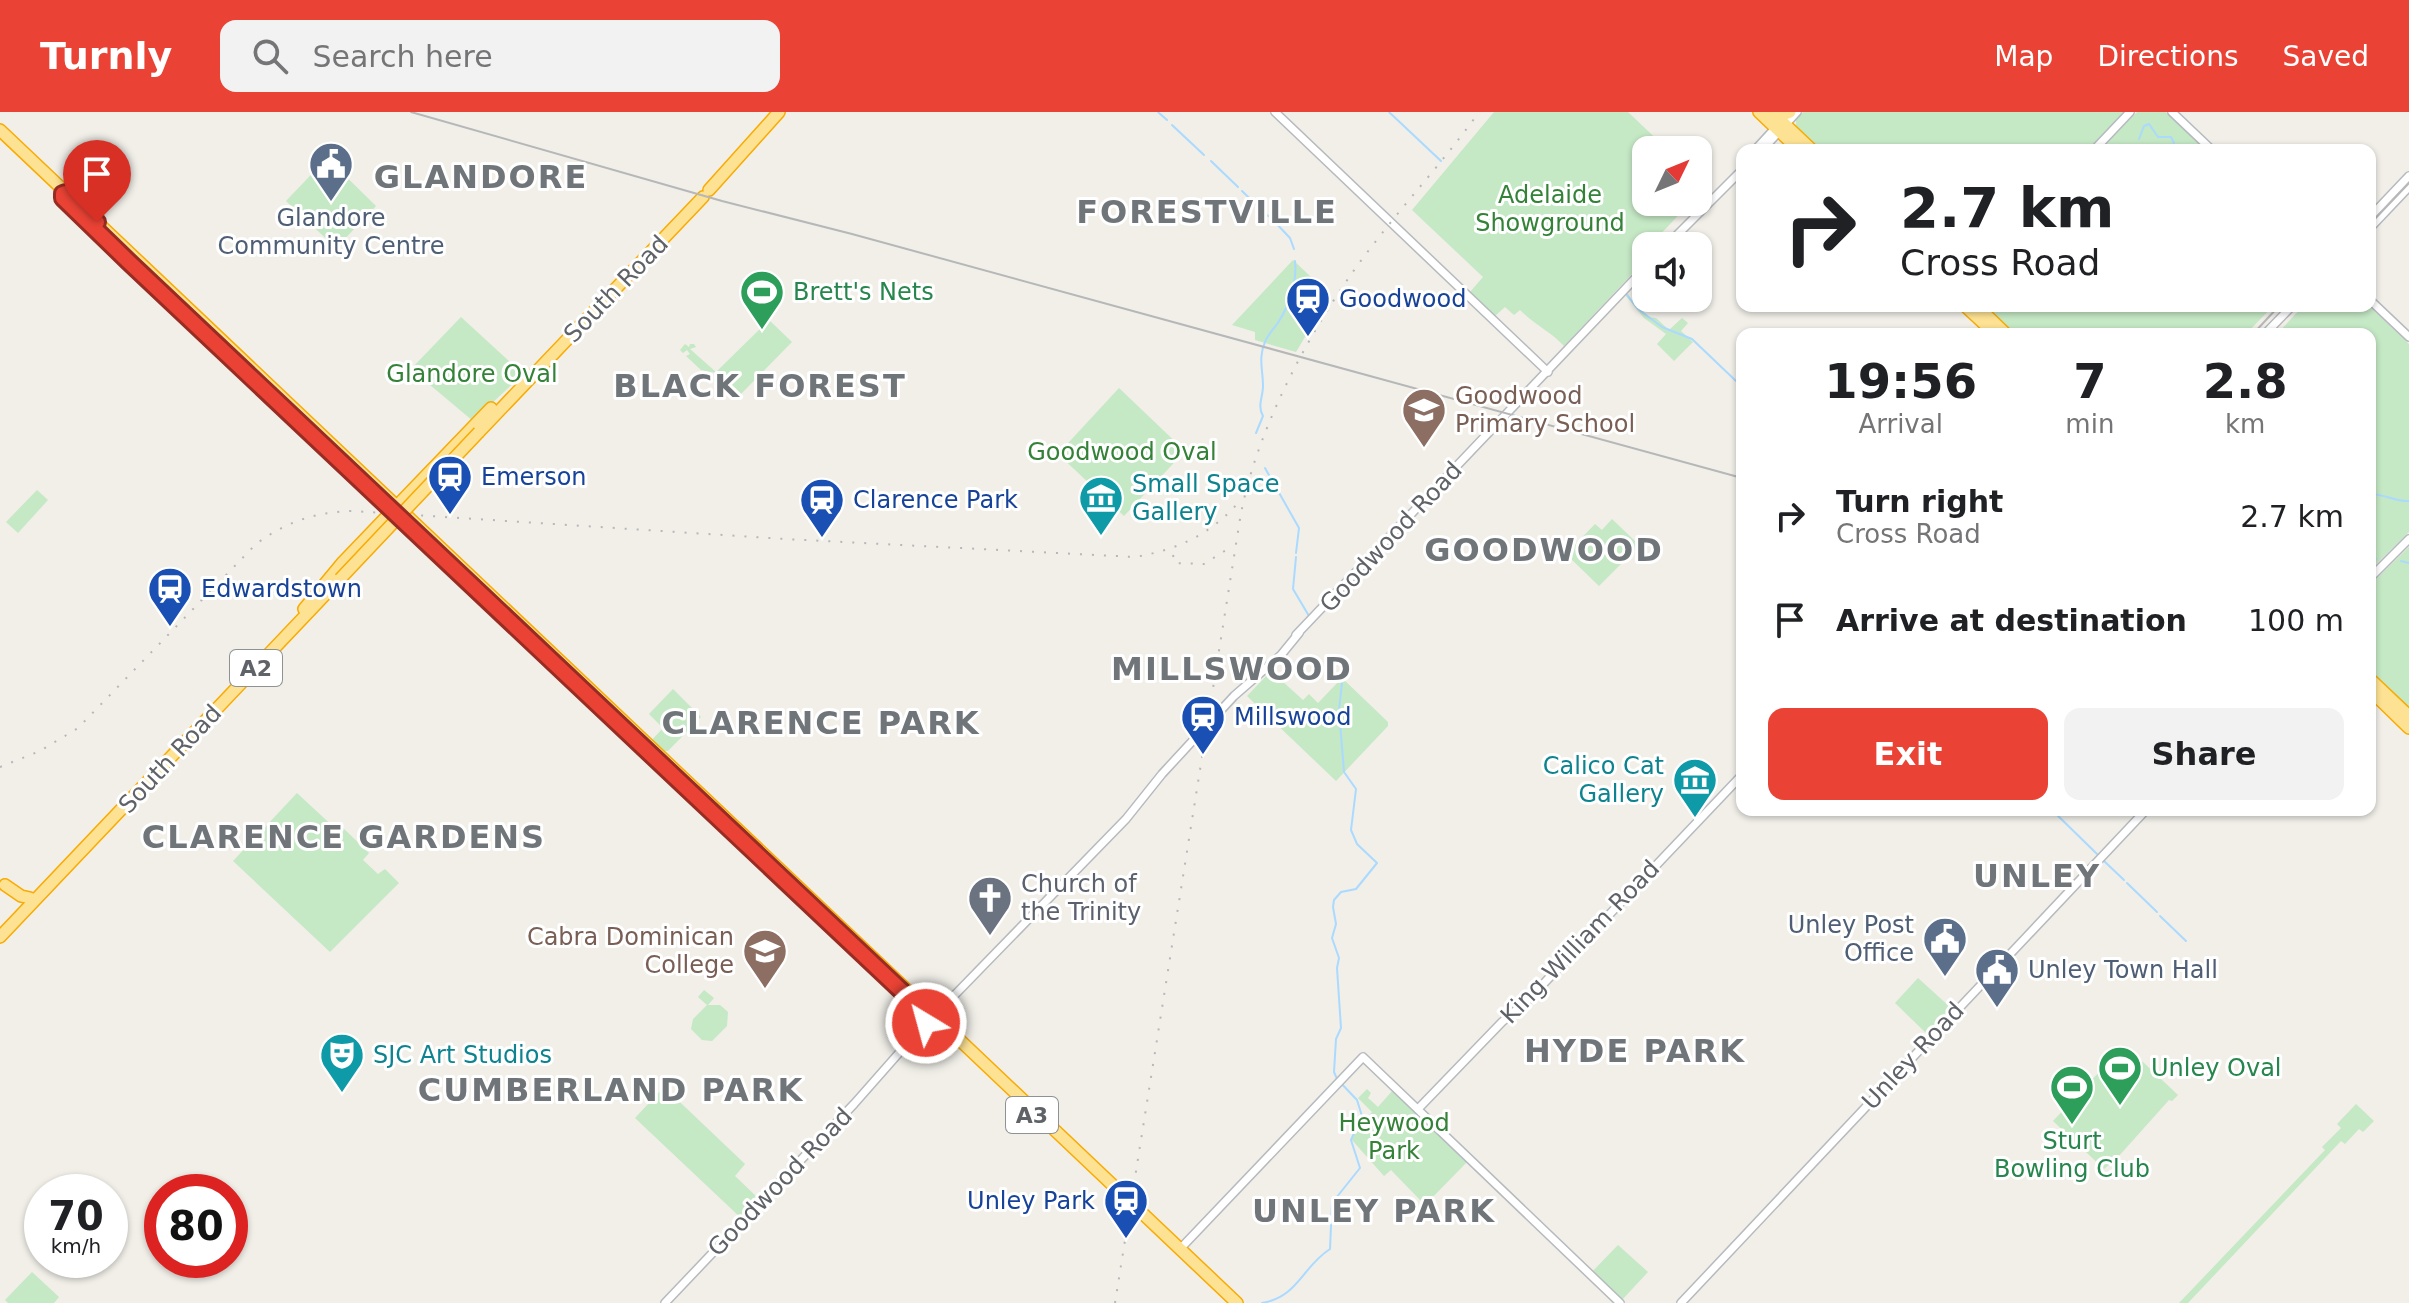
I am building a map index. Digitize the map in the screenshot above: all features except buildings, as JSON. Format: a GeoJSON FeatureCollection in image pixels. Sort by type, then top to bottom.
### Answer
{"type":"FeatureCollection","features":[{"type":"Feature","properties":{"kind":"highway","name":"South Road"},"geometry":{"type":"LineString","coordinates":[[0,937],[525,378],[704,193],[776,112]]}},
{"type":"Feature","properties":{"kind":"highway","name":"South Road"},"geometry":{"type":"LineString","coordinates":[[477,430],[587,320],[776,112]]}},
{"type":"Feature","properties":{"kind":"highway"},"geometry":{"type":"LineString","coordinates":[[1778,126],[1794,144]]}},
{"type":"Feature","properties":{"kind":"highway"},"geometry":{"type":"LineString","coordinates":[[1778,126],[1804,144]]}},
{"type":"Feature","properties":{"kind":"highway","name":"A3"},"geometry":{"type":"LineString","coordinates":[[0,130],[396,518],[457,566],[1237,1303]]}},
{"type":"Feature","properties":{"kind":"highway","name":"A3"},"geometry":{"type":"LineString","coordinates":[[0,138],[384,495],[396,518],[457,566]]}},
{"type":"Feature","properties":{"kind":"highway"},"geometry":{"type":"LineString","coordinates":[[1971,312],[1988,328]]}},
{"type":"Feature","properties":{"kind":"highway"},"geometry":{"type":"LineString","coordinates":[[1983,312],[2000,328]]}},
{"type":"Feature","properties":{"kind":"highway"},"geometry":{"type":"LineString","coordinates":[[587,320],[594,316],[603,319]]}},
{"type":"Feature","properties":{"kind":"highway"},"geometry":{"type":"LineString","coordinates":[[301,616],[396,518],[472,427],[525,378]]}},
{"type":"Feature","properties":{"kind":"highway"},"geometry":{"type":"LineString","coordinates":[[384,495],[412,499],[484,433],[515,394]]}},
{"type":"Feature","properties":{"kind":"highway","name":"South Road"},"geometry":{"type":"LineString","coordinates":[[0,929],[301,616]]}},
{"type":"Feature","properties":{"kind":"highway"},"geometry":{"type":"LineString","coordinates":[[2376,692],[2409,716]]}},
{"type":"Feature","properties":{"kind":"highway"},"geometry":{"type":"LineString","coordinates":[[2390,703],[2409,728]]}},
{"type":"Feature","properties":{"kind":"highway"},"geometry":{"type":"LineString","coordinates":[[5,885],[30,898]]}},
{"type":"Feature","properties":{"kind":"highway","name":"A3"},"geometry":{"type":"LineString","coordinates":[[1179,1250],[1231,1303]]}},
{"type":"Feature","properties":{"kind":"main road"},"geometry":{"type":"LineString","coordinates":[[1275,112],[1548,372]]}},
{"type":"Feature","properties":{"kind":"main road"},"geometry":{"type":"LineString","coordinates":[[2100,144],[2130,112]]}},
{"type":"Feature","properties":{"kind":"main road"},"geometry":{"type":"LineString","coordinates":[[2172,112],[2206,144]]}},
{"type":"Feature","properties":{"kind":"main road"},"geometry":{"type":"LineString","coordinates":[[1680,232],[1736,174]]}},
{"type":"Feature","properties":{"kind":"main road"},"geometry":{"type":"LineString","coordinates":[[2376,211],[2409,176]]}},
{"type":"Feature","properties":{"kind":"main road"},"geometry":{"type":"LineString","coordinates":[[2376,222],[2409,187]]}},
{"type":"Feature","properties":{"kind":"main road","name":"Goodwood Road"},"geometry":{"type":"LineString","coordinates":[[665,1303],[1109,834],[1234,696],[1281,655],[1632,282]]}},
{"type":"Feature","properties":{"kind":"main road"},"geometry":{"type":"LineString","coordinates":[[2376,306],[2409,337]]}},
{"type":"Feature","properties":{"kind":"main road"},"geometry":{"type":"LineString","coordinates":[[2274,328],[2288,312]]}},
{"type":"Feature","properties":{"kind":"main road"},"geometry":{"type":"LineString","coordinates":[[2376,572],[2409,539]]}},
{"type":"Feature","properties":{"kind":"main road","name":"King William Road"},"geometry":{"type":"LineString","coordinates":[[1418,1109],[1528,1000],[1736,781]]}},
{"type":"Feature","properties":{"kind":"main road","name":"Unley Road"},"geometry":{"type":"LineString","coordinates":[[1681,1303],[2140,816]]}},
{"type":"Feature","properties":{"kind":"main road"},"geometry":{"type":"LineString","coordinates":[[1179,1250],[1363,1057],[1620,1303]]}},
{"type":"Feature","properties":{"kind":"green space","name":"Adelaide Showground"},"geometry":{"type":"Polygon","coordinates":[[[1494,112],[1628,112],[1653,136],[1632,136],[1632,216],[1678,216],[1663,232],[1632,232],[1632,274],[1564,346],[1520,310],[1514,315],[1505,307],[1495,316],[1470,292],[1483,277],[1412,210],[1494,112]]]}},
{"type":"Feature","properties":{"kind":"green space"},"geometry":{"type":"Polygon","coordinates":[[[1803,112],[2124,112],[2094,144],[1813,144],[1796,126],[1796,119],[1803,112]]]}},
{"type":"Feature","properties":{"kind":"green space"},"geometry":{"type":"Polygon","coordinates":[[[2137,112],[2166,112],[2200,144],[2106,144],[2137,112]]]}},
{"type":"Feature","properties":{"kind":"green space","name":"Glandore Community Centre"},"geometry":{"type":"Polygon","coordinates":[[[327,158],[376,206],[336,248],[286,201],[327,158]]]}},
{"type":"Feature","properties":{"kind":"green space"},"geometry":{"type":"Polygon","coordinates":[[[1293,260],[1330,295],[1296,352],[1255,340],[1255,332],[1232,325],[1293,260]]]}},
{"type":"Feature","properties":{"kind":"green space"},"geometry":{"type":"Polygon","coordinates":[[[1639,312],[1656,318],[1669,330],[1682,318],[1688,323],[1681,331],[1693,342],[1674,361],[1657,344],[1666,334],[1639,312]]]}},
{"type":"Feature","properties":{"kind":"green space"},"geometry":{"type":"Polygon","coordinates":[[[1987,312],[2267,312],[2252,328],[2004,328],[1987,312]]]}},
{"type":"Feature","properties":{"kind":"green space"},"geometry":{"type":"Polygon","coordinates":[[[2297,312],[2375,312],[2409,344],[2409,532],[2376,564],[2376,328],[2283,328],[2297,312]]]}},
{"type":"Feature","properties":{"kind":"green space","name":"Glandore Oval"},"geometry":{"type":"Polygon","coordinates":[[[461,317],[523,374],[473,421],[411,369],[461,317]]]}},
{"type":"Feature","properties":{"kind":"green space"},"geometry":{"type":"Polygon","coordinates":[[[769,320],[792,342],[740,395],[716,373],[701,370],[686,356],[690,354],[687,350],[683,353],[680,350],[685,344],[689,347],[694,344],[696,347],[690,349],[716,372],[769,320]]]}},
{"type":"Feature","properties":{"kind":"green space","name":"Goodwood Oval"},"geometry":{"type":"Polygon","coordinates":[[[1119,388],[1185,451],[1124,516],[1058,454],[1119,388]]]}},
{"type":"Feature","properties":{"kind":"green space"},"geometry":{"type":"Polygon","coordinates":[[[37,490],[48,500],[18,533],[6,522],[37,490]]]}},
{"type":"Feature","properties":{"kind":"green space"},"geometry":{"type":"Polygon","coordinates":[[[1612,519],[1638,547],[1599,586],[1566,554],[1595,524],[1602,530],[1612,519]]]}},
{"type":"Feature","properties":{"kind":"green space"},"geometry":{"type":"Polygon","coordinates":[[[2409,547],[2409,710],[2376,679],[2376,579],[2409,547]]]}},
{"type":"Feature","properties":{"kind":"green space"},"geometry":{"type":"Polygon","coordinates":[[[1271,671],[1303,700],[1309,694],[1318,703],[1342,678],[1388,722],[1388,726],[1336,781],[1247,696],[1271,671]]]}},
{"type":"Feature","properties":{"kind":"green space"},"geometry":{"type":"Polygon","coordinates":[[[673,689],[701,717],[668,751],[658,751],[649,743],[663,728],[649,714],[673,689]]]}},
{"type":"Feature","properties":{"kind":"green space"},"geometry":{"type":"Polygon","coordinates":[[[297,793],[338,831],[342,827],[369,853],[363,860],[378,874],[385,869],[399,883],[330,952],[233,861],[297,793]]]}},
{"type":"Feature","properties":{"kind":"green space"},"geometry":{"type":"Polygon","coordinates":[[[1918,978],[1951,1008],[1926,1033],[1895,1003],[1918,978]]]}},
{"type":"Feature","properties":{"kind":"green space"},"geometry":{"type":"Polygon","coordinates":[[[704,990],[714,998],[708,1005],[720,1005],[728,1012],[727,1026],[712,1041],[702,1040],[691,1029],[693,1019],[707,1005],[698,997],[704,990]]]}},
{"type":"Feature","properties":{"kind":"green space"},"geometry":{"type":"Polygon","coordinates":[[[2127,1047],[2178,1095],[2169,1100],[2104,1169],[2053,1121],[2121,1049],[2127,1047]]]}},
{"type":"Feature","properties":{"kind":"green space"},"geometry":{"type":"Polygon","coordinates":[[[664,1087],[745,1164],[735,1176],[759,1199],[741,1218],[635,1118],[664,1087]]]}},
{"type":"Feature","properties":{"kind":"green space","name":"Heywood Park"},"geometry":{"type":"Polygon","coordinates":[[[1367,1089],[1371,1093],[1368,1098],[1378,1107],[1393,1090],[1467,1162],[1423,1207],[1423,1203],[1391,1170],[1384,1176],[1352,1140],[1356,1130],[1372,1112],[1358,1098],[1367,1089]]]}},
{"type":"Feature","properties":{"kind":"green space"},"geometry":{"type":"Polygon","coordinates":[[[2356,1104],[2374,1121],[2363,1132],[2359,1129],[2345,1144],[2341,1141],[2188,1303],[2179,1303],[2325,1150],[2322,1147],[2341,1128],[2337,1124],[2356,1104]]]}},
{"type":"Feature","properties":{"kind":"green space"},"geometry":{"type":"Polygon","coordinates":[[[1618,1245],[1648,1272],[1621,1301],[1591,1273],[1618,1245]]]}},
{"type":"Feature","properties":{"kind":"green space"},"geometry":{"type":"Polygon","coordinates":[[[26,1278],[38,1278],[59,1297],[54,1303],[8,1303],[5,1300],[26,1278]]]}},
{"type":"Feature","properties":{"kind":"waterway"},"geometry":{"type":"LineString","coordinates":[[1158,112],[1167,120]]}},
{"type":"Feature","properties":{"kind":"waterway"},"geometry":{"type":"LineString","coordinates":[[1389,112],[1441,161]]}},
{"type":"Feature","properties":{"kind":"waterway"},"geometry":{"type":"LineString","coordinates":[[2139,139],[2144,126],[2149,124],[2158,137],[2171,137],[2174,144]]}},
{"type":"Feature","properties":{"kind":"waterway"},"geometry":{"type":"LineString","coordinates":[[1172,125],[1204,155]]}},
{"type":"Feature","properties":{"kind":"waterway"},"geometry":{"type":"LineString","coordinates":[[1211,161],[1238,187]]}},
{"type":"Feature","properties":{"kind":"waterway"},"geometry":{"type":"LineString","coordinates":[[1242,191],[1268,216]]}},
{"type":"Feature","properties":{"kind":"waterway"},"geometry":{"type":"LineString","coordinates":[[1273,220],[1290,238],[1294,249]]}},
{"type":"Feature","properties":{"kind":"waterway"},"geometry":{"type":"LineString","coordinates":[[1256,433],[1263,416],[1260,405],[1263,348],[1289,300],[1294,284],[1295,261]]}},
{"type":"Feature","properties":{"kind":"waterway"},"geometry":{"type":"LineString","coordinates":[[1627,295],[1638,309],[1662,327],[1692,339],[1736,381]]}},
{"type":"Feature","properties":{"kind":"waterway"},"geometry":{"type":"LineString","coordinates":[[1265,468],[1299,528],[1296,553]]}},
{"type":"Feature","properties":{"kind":"waterway"},"geometry":{"type":"LineString","coordinates":[[2376,495],[2409,501]]}},
{"type":"Feature","properties":{"kind":"waterway"},"geometry":{"type":"LineString","coordinates":[[1296,557],[1293,589],[1309,616]]}},
{"type":"Feature","properties":{"kind":"waterway"},"geometry":{"type":"LineString","coordinates":[[2401,561],[2409,563]]}},
{"type":"Feature","properties":{"kind":"waterway"},"geometry":{"type":"LineString","coordinates":[[1262,1303],[1284,1295],[1330,1249],[1332,1203],[1360,1168],[1351,1140],[1362,1116],[1357,1100],[1334,1072],[1336,1039],[1341,1028],[1339,958],[1332,938],[1336,924],[1333,907],[1334,900],[1341,892],[1356,889],[1377,863],[1357,844],[1351,830],[1356,789],[1344,772],[1339,710],[1342,683]]}},
{"type":"Feature","properties":{"kind":"waterway"},"geometry":{"type":"LineString","coordinates":[[2058,816],[2097,854]]}},
{"type":"Feature","properties":{"kind":"waterway"},"geometry":{"type":"LineString","coordinates":[[2104,861],[2124,880]]}},
{"type":"Feature","properties":{"kind":"waterway"},"geometry":{"type":"LineString","coordinates":[[2127,883],[2157,912]]}},
{"type":"Feature","properties":{"kind":"waterway"},"geometry":{"type":"LineString","coordinates":[[2160,916],[2186,941]]}},
{"type":"Feature","properties":{"kind":"tram line"},"geometry":{"type":"LineString","coordinates":[[411,112],[722,201],[1736,476]]}},
{"type":"Feature","properties":{"kind":"tram line"},"geometry":{"type":"LineString","coordinates":[[2376,218],[2409,183]]}},
{"type":"Feature","properties":{"kind":"tram line"},"geometry":{"type":"LineString","coordinates":[[2259,328],[2273,312]]}},
{"type":"Feature","properties":{"kind":"railway"},"geometry":{"type":"LineString","coordinates":[[1115,1303],[1248,483],[1292,372],[1333,302],[1376,241],[1479,112]]}},
{"type":"Feature","properties":{"kind":"railway"},"geometry":{"type":"LineString","coordinates":[[0,767],[40,751],[78,728],[256,544],[290,524],[326,513],[352,511],[785,539],[1135,557],[1191,539],[1216,524],[1238,503]]}},
{"type":"Feature","properties":{"kind":"railway"},"geometry":{"type":"LineString","coordinates":[[1173,555],[1175,563],[1204,564],[1226,550]]}},
{"type":"Feature","properties":{"kind":"place","name":"Glandore Community Centre"},"geometry":{"type":"Point","coordinates":[331,203]}},
{"type":"Feature","properties":{"kind":"place","name":"Brett's Nets"},"geometry":{"type":"Point","coordinates":[762,331]}},
{"type":"Feature","properties":{"kind":"place","name":"Goodwood"},"geometry":{"type":"Point","coordinates":[1308,338]}},
{"type":"Feature","properties":{"kind":"place","name":"Goodwood Primary School"},"geometry":{"type":"Point","coordinates":[1424,449]}},
{"type":"Feature","properties":{"kind":"place","name":"Emerson"},"geometry":{"type":"Point","coordinates":[450,516]}},
{"type":"Feature","properties":{"kind":"place","name":"Small Space Gallery"},"geometry":{"type":"Point","coordinates":[1101,537]}},
{"type":"Feature","properties":{"kind":"place","name":"Clarence Park"},"geometry":{"type":"Point","coordinates":[822,539]}},
{"type":"Feature","properties":{"kind":"place","name":"Edwardstown"},"geometry":{"type":"Point","coordinates":[170,628]}},
{"type":"Feature","properties":{"kind":"place","name":"Millswood"},"geometry":{"type":"Point","coordinates":[1203,756]}},
{"type":"Feature","properties":{"kind":"place","name":"Calico Cat Gallery"},"geometry":{"type":"Point","coordinates":[1695,819]}},
{"type":"Feature","properties":{"kind":"place","name":"Church of the Trinity"},"geometry":{"type":"Point","coordinates":[990,937]}},
{"type":"Feature","properties":{"kind":"place","name":"Unley Post Office"},"geometry":{"type":"Point","coordinates":[1945,978]}},
{"type":"Feature","properties":{"kind":"place","name":"Cabra Dominican College"},"geometry":{"type":"Point","coordinates":[765,990]}},
{"type":"Feature","properties":{"kind":"place","name":"Unley Town Hall"},"geometry":{"type":"Point","coordinates":[1997,1009]}},
{"type":"Feature","properties":{"kind":"place","name":"SJC Art Studios"},"geometry":{"type":"Point","coordinates":[342,1094]}},
{"type":"Feature","properties":{"kind":"place","name":"Unley Oval"},"geometry":{"type":"Point","coordinates":[2120,1107]}},
{"type":"Feature","properties":{"kind":"place","name":"Sturt Bowling Club"},"geometry":{"type":"Point","coordinates":[2072,1126]}},
{"type":"Feature","properties":{"kind":"place","name":"Unley Park"},"geometry":{"type":"Point","coordinates":[1126,1240]}},
{"type":"Feature","properties":{"kind":"district","name":"GLANDORE"},"geometry":{"type":"Point","coordinates":[481,177]}},
{"type":"Feature","properties":{"kind":"district","name":"FORESTVILLE"},"geometry":{"type":"Point","coordinates":[1207,212]}},
{"type":"Feature","properties":{"kind":"district","name":"BLACK FOREST"},"geometry":{"type":"Point","coordinates":[760,386]}},
{"type":"Feature","properties":{"kind":"district","name":"GOODWOOD"},"geometry":{"type":"Point","coordinates":[1544,550]}},
{"type":"Feature","properties":{"kind":"district","name":"MILLSWOOD"},"geometry":{"type":"Point","coordinates":[1232,669]}},
{"type":"Feature","properties":{"kind":"district","name":"CLARENCE PARK"},"geometry":{"type":"Point","coordinates":[821,723]}},
{"type":"Feature","properties":{"kind":"district","name":"CLARENCE GARDENS"},"geometry":{"type":"Point","coordinates":[344,837]}},
{"type":"Feature","properties":{"kind":"district","name":"UNLEY"},"geometry":{"type":"Point","coordinates":[2037,876]}},
{"type":"Feature","properties":{"kind":"district","name":"HYDE PARK"},"geometry":{"type":"Point","coordinates":[1635,1051]}},
{"type":"Feature","properties":{"kind":"district","name":"CUMBERLAND PARK"},"geometry":{"type":"Point","coordinates":[611,1090]}},
{"type":"Feature","properties":{"kind":"district","name":"UNLEY PARK"},"geometry":{"type":"Point","coordinates":[1374,1211]}},
{"type":"Feature","properties":{"kind":"route"},"geometry":{"type":"LineString","coordinates":[[97,222],[66,193],[63,194],[63,198],[129,262],[925,1013],[926,1023]]}}]}
